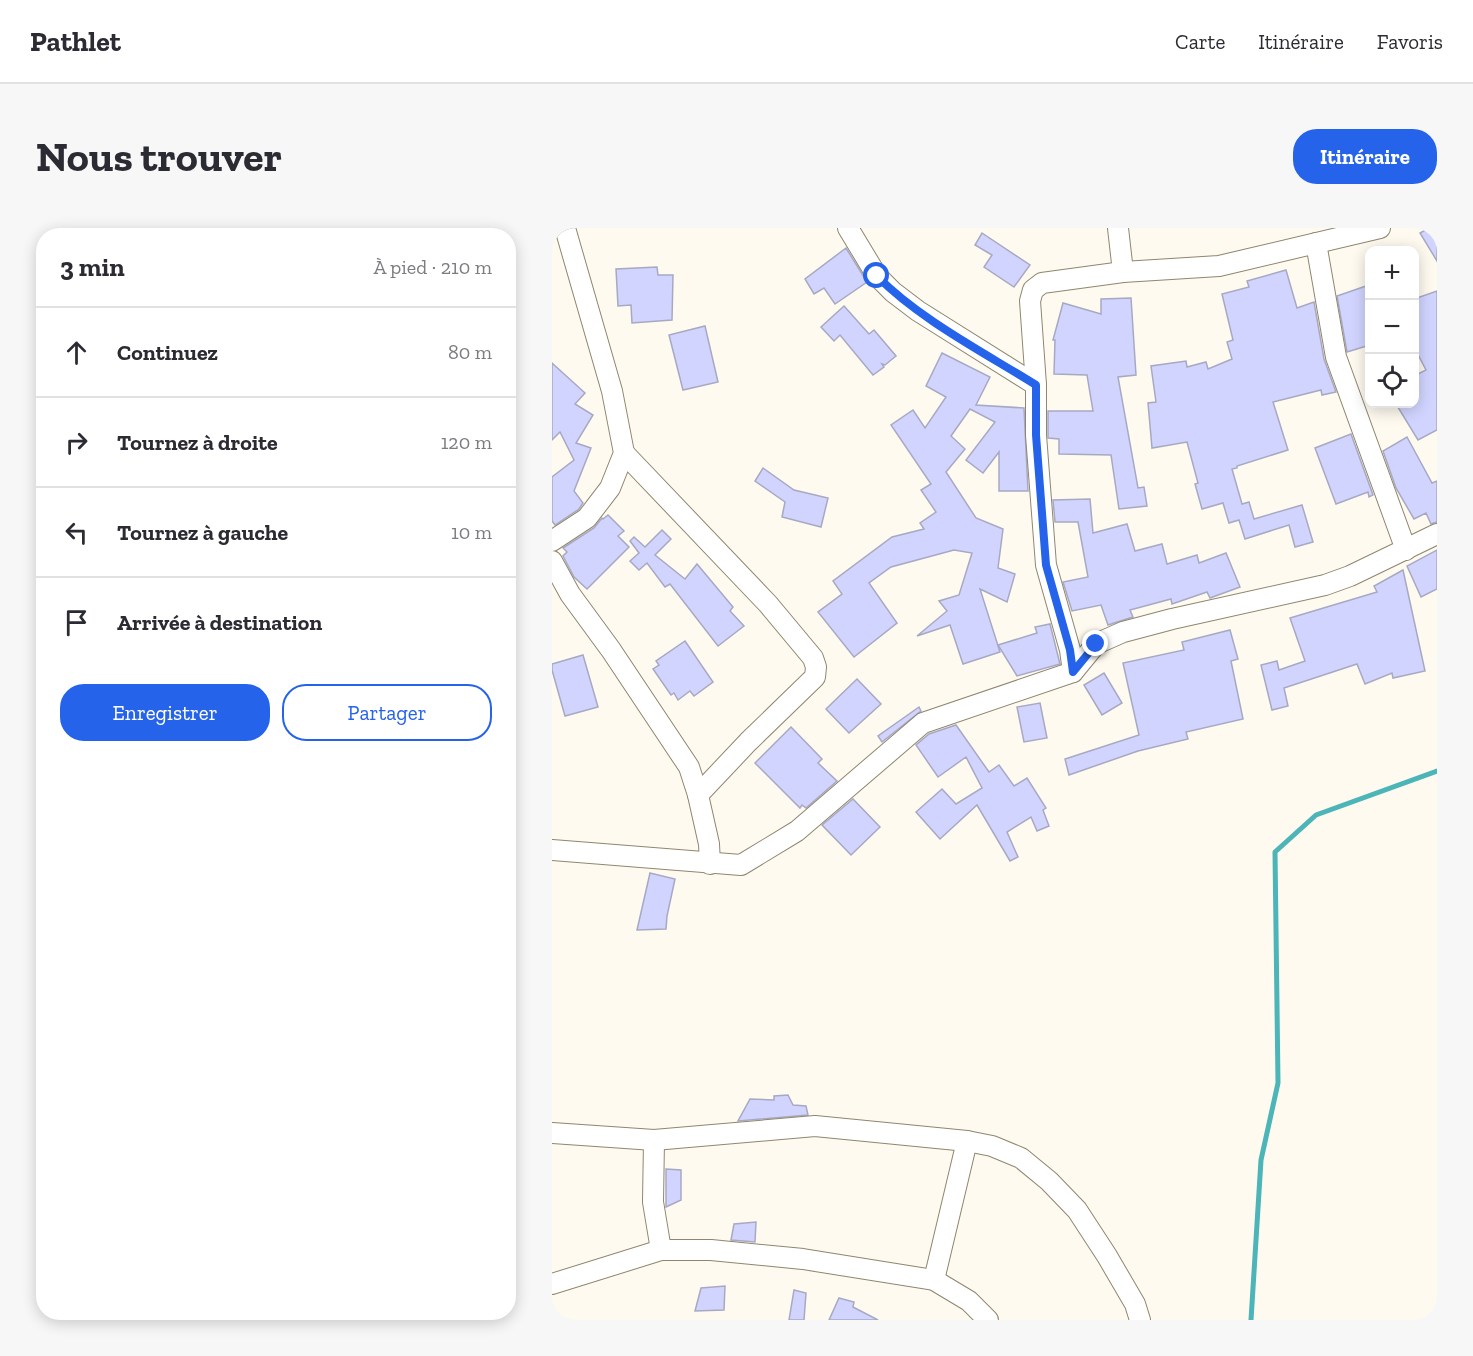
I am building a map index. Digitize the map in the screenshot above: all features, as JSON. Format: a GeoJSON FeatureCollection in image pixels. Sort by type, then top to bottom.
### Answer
{"type":"FeatureCollection","features":[{"type":"Feature","properties":{"kind":"street"},"geometry":{"type":"LineString","coordinates":[[565,228],[612,391],[624,453],[768,604],[813,658],[816,667],[815,677],[748,742],[698,795]]}},
{"type":"Feature","properties":{"kind":"street"},"geometry":{"type":"LineString","coordinates":[[849,228],[877,276],[893,292],[918,311],[1036,385]]}},
{"type":"Feature","properties":{"kind":"street"},"geometry":{"type":"LineString","coordinates":[[1118,228],[1123,272]]}},
{"type":"Feature","properties":{"kind":"street"},"geometry":{"type":"LineString","coordinates":[[1073,672],[1070,650],[1046,565],[1036,435],[1036,385],[1030,301],[1034,290],[1042,283],[1123,272],[1219,266],[1380,228]]}},
{"type":"Feature","properties":{"kind":"street"},"geometry":{"type":"LineString","coordinates":[[1316,243],[1336,357],[1406,550]]}},
{"type":"Feature","properties":{"kind":"street"},"geometry":{"type":"LineString","coordinates":[[552,541],[587,518],[610,488],[624,453]]}},
{"type":"Feature","properties":{"kind":"street"},"geometry":{"type":"LineString","coordinates":[[552,850],[741,865],[797,831],[923,723],[1073,672],[1096,644],[1123,632],[1324,585],[1406,550],[1437,534]]}},
{"type":"Feature","properties":{"kind":"street"},"geometry":{"type":"LineString","coordinates":[[552,561],[570,594],[606,643],[689,767],[698,795],[710,864]]}},
{"type":"Feature","properties":{"kind":"street"},"geometry":{"type":"LineString","coordinates":[[552,1132],[654,1140],[815,1126],[967,1141],[992,1146],[1021,1158],[1049,1180],[1077,1210],[1135,1304],[1140,1320]]}},
{"type":"Feature","properties":{"kind":"street"},"geometry":{"type":"LineString","coordinates":[[654,1140],[653,1202],[661,1250]]}},
{"type":"Feature","properties":{"kind":"street"},"geometry":{"type":"LineString","coordinates":[[934,1280],[967,1141]]}},
{"type":"Feature","properties":{"kind":"street"},"geometry":{"type":"LineString","coordinates":[[552,1284],[661,1250],[711,1250],[803,1259],[934,1280],[969,1301],[988,1320]]}},
{"type":"Feature","properties":{"kind":"building"},"geometry":{"type":"Polygon","coordinates":[[[1429,228],[1437,228],[1437,261],[1420,233],[1429,228]]]}},
{"type":"Feature","properties":{"kind":"building"},"geometry":{"type":"Polygon","coordinates":[[[982,233],[1030,265],[1014,287],[984,267],[992,255],[975,245],[982,233]]]}},
{"type":"Feature","properties":{"kind":"building"},"geometry":{"type":"Polygon","coordinates":[[[846,248],[867,282],[835,304],[824,288],[814,294],[805,279],[846,248]]]}},
{"type":"Feature","properties":{"kind":"building"},"geometry":{"type":"Polygon","coordinates":[[[657,267],[658,275],[673,275],[672,320],[632,323],[631,305],[618,306],[616,269],[657,267]]]}},
{"type":"Feature","properties":{"kind":"building"},"geometry":{"type":"Polygon","coordinates":[[[1286,270],[1297,308],[1314,302],[1324,359],[1336,392],[1322,395],[1321,390],[1273,402],[1288,450],[1232,469],[1242,504],[1249,502],[1254,519],[1302,505],[1313,542],[1295,547],[1289,525],[1245,539],[1239,520],[1229,523],[1223,503],[1202,509],[1187,442],[1152,448],[1148,403],[1156,402],[1151,366],[1186,361],[1187,367],[1206,362],[1208,369],[1232,359],[1227,342],[1233,340],[1222,294],[1249,287],[1247,281],[1286,270]]]}},
{"type":"Feature","properties":{"kind":"building"},"geometry":{"type":"Polygon","coordinates":[[[1365,286],[1365,347],[1347,352],[1337,296],[1365,286]]]}},
{"type":"Feature","properties":{"kind":"building"},"geometry":{"type":"Polygon","coordinates":[[[1437,291],[1437,430],[1418,440],[1398,408],[1419,408],[1419,374],[1426,370],[1419,357],[1419,297],[1437,291]]]}},
{"type":"Feature","properties":{"kind":"building"},"geometry":{"type":"Polygon","coordinates":[[[1131,298],[1136,375],[1118,377],[1138,488],[1144,487],[1147,506],[1119,509],[1111,455],[1059,454],[1059,439],[1048,438],[1048,411],[1093,411],[1087,375],[1054,374],[1055,340],[1053,340],[1063,303],[1101,314],[1101,299],[1131,298]]]}},
{"type":"Feature","properties":{"kind":"building"},"geometry":{"type":"Polygon","coordinates":[[[844,306],[869,334],[874,330],[896,356],[885,365],[882,364],[884,367],[873,375],[840,335],[834,341],[821,327],[844,306]]]}},
{"type":"Feature","properties":{"kind":"building"},"geometry":{"type":"Polygon","coordinates":[[[705,326],[718,382],[683,390],[669,335],[705,326]]]}},
{"type":"Feature","properties":{"kind":"building"},"geometry":{"type":"Polygon","coordinates":[[[942,353],[990,377],[976,405],[1024,408],[1028,491],[999,491],[999,452],[983,473],[966,460],[995,422],[970,409],[951,436],[965,449],[946,472],[976,518],[1003,529],[998,568],[1015,574],[1007,602],[980,589],[1000,652],[963,664],[950,625],[917,636],[947,611],[939,601],[959,595],[972,553],[954,550],[891,567],[869,583],[897,623],[854,657],[818,612],[842,594],[833,581],[892,537],[924,529],[920,523],[936,512],[921,490],[931,484],[891,425],[913,410],[925,428],[946,397],[926,386],[942,353]]]}},
{"type":"Feature","properties":{"kind":"building"},"geometry":{"type":"Polygon","coordinates":[[[552,363],[585,393],[575,404],[593,415],[576,443],[591,448],[574,491],[583,503],[579,509],[555,525],[552,521],[552,477],[574,460],[560,432],[552,440],[552,363]]]}},
{"type":"Feature","properties":{"kind":"building"},"geometry":{"type":"Polygon","coordinates":[[[1351,434],[1373,495],[1369,497],[1368,492],[1336,504],[1315,448],[1351,434]]]}},
{"type":"Feature","properties":{"kind":"building"},"geometry":{"type":"Polygon","coordinates":[[[1407,437],[1432,483],[1437,481],[1437,522],[1431,524],[1426,513],[1414,519],[1396,488],[1383,451],[1407,437]]]}},
{"type":"Feature","properties":{"kind":"building"},"geometry":{"type":"Polygon","coordinates":[[[763,468],[794,490],[828,498],[821,527],[782,517],[785,502],[755,481],[763,468]]]}},
{"type":"Feature","properties":{"kind":"building"},"geometry":{"type":"Polygon","coordinates":[[[1090,499],[1093,533],[1127,524],[1135,551],[1162,544],[1167,564],[1197,555],[1199,563],[1226,553],[1240,587],[1210,598],[1207,592],[1172,604],[1171,599],[1130,610],[1133,617],[1108,625],[1101,605],[1072,611],[1063,582],[1088,577],[1078,522],[1055,522],[1053,500],[1090,499]]]}},
{"type":"Feature","properties":{"kind":"building"},"geometry":{"type":"Polygon","coordinates":[[[608,515],[624,531],[618,536],[629,547],[587,589],[574,577],[563,556],[567,552],[563,548],[594,528],[602,518],[608,515]]]}},
{"type":"Feature","properties":{"kind":"building"},"geometry":{"type":"Polygon","coordinates":[[[662,530],[671,539],[655,555],[685,579],[697,564],[733,607],[730,611],[744,626],[718,646],[670,584],[665,587],[647,563],[639,570],[630,561],[639,553],[630,541],[634,537],[645,547],[662,530]]]}},
{"type":"Feature","properties":{"kind":"building"},"geometry":{"type":"Polygon","coordinates":[[[1437,550],[1437,589],[1421,597],[1407,566],[1437,550]]]}},
{"type":"Feature","properties":{"kind":"building"},"geometry":{"type":"Polygon","coordinates":[[[1403,570],[1425,671],[1393,678],[1392,673],[1365,684],[1357,664],[1284,688],[1288,706],[1272,710],[1261,665],[1277,661],[1279,670],[1305,661],[1290,618],[1377,592],[1374,586],[1403,570]]]}},
{"type":"Feature","properties":{"kind":"building"},"geometry":{"type":"Polygon","coordinates":[[[1050,624],[1060,664],[1017,676],[998,645],[1037,633],[1035,627],[1050,624]]]}},
{"type":"Feature","properties":{"kind":"building"},"geometry":{"type":"Polygon","coordinates":[[[1230,630],[1238,659],[1231,661],[1243,719],[1186,732],[1188,739],[1138,751],[1069,775],[1065,759],[1139,735],[1123,663],[1184,650],[1182,642],[1230,630]]]}},
{"type":"Feature","properties":{"kind":"building"},"geometry":{"type":"Polygon","coordinates":[[[685,641],[713,682],[694,696],[690,691],[678,700],[674,693],[671,695],[653,669],[659,665],[656,661],[685,641]]]}},
{"type":"Feature","properties":{"kind":"building"},"geometry":{"type":"Polygon","coordinates":[[[583,655],[598,707],[565,716],[552,664],[583,655]]]}},
{"type":"Feature","properties":{"kind":"building"},"geometry":{"type":"Polygon","coordinates":[[[1104,673],[1122,703],[1102,715],[1084,685],[1104,673]]]}},
{"type":"Feature","properties":{"kind":"building"},"geometry":{"type":"Polygon","coordinates":[[[857,679],[881,704],[849,733],[826,709],[857,679]]]}},
{"type":"Feature","properties":{"kind":"building"},"geometry":{"type":"Polygon","coordinates":[[[1040,703],[1047,738],[1024,742],[1017,707],[1040,703]]]}},
{"type":"Feature","properties":{"kind":"building"},"geometry":{"type":"Polygon","coordinates":[[[919,707],[921,711],[882,742],[878,736],[919,707]]]}},
{"type":"Feature","properties":{"kind":"building"},"geometry":{"type":"Polygon","coordinates":[[[956,725],[989,772],[999,765],[1014,786],[1027,778],[1046,808],[1043,810],[1049,826],[1037,831],[1031,817],[1007,832],[1018,857],[1010,861],[977,805],[940,839],[916,812],[942,789],[956,804],[982,788],[966,757],[938,777],[916,745],[929,734],[956,725]]]}},
{"type":"Feature","properties":{"kind":"building"},"geometry":{"type":"Polygon","coordinates":[[[791,727],[822,759],[818,763],[837,781],[806,808],[802,805],[800,808],[755,763],[791,727]]]}},
{"type":"Feature","properties":{"kind":"building"},"geometry":{"type":"Polygon","coordinates":[[[853,799],[880,827],[851,855],[822,825],[853,799]]]}},
{"type":"Feature","properties":{"kind":"building"},"geometry":{"type":"Polygon","coordinates":[[[650,873],[675,879],[666,929],[637,930],[650,873]]]}},
{"type":"Feature","properties":{"kind":"building"},"geometry":{"type":"Polygon","coordinates":[[[788,1095],[793,1105],[806,1106],[808,1115],[738,1121],[750,1099],[774,1100],[774,1096],[788,1095]]]}},
{"type":"Feature","properties":{"kind":"building"},"geometry":{"type":"Polygon","coordinates":[[[666,1169],[681,1170],[681,1200],[666,1207],[666,1169]]]}},
{"type":"Feature","properties":{"kind":"building"},"geometry":{"type":"Polygon","coordinates":[[[756,1222],[755,1242],[731,1240],[734,1224],[756,1222]]]}},
{"type":"Feature","properties":{"kind":"building"},"geometry":{"type":"Polygon","coordinates":[[[725,1286],[724,1310],[695,1311],[701,1288],[725,1286]]]}},
{"type":"Feature","properties":{"kind":"building"},"geometry":{"type":"Polygon","coordinates":[[[794,1290],[806,1293],[804,1320],[789,1320],[794,1290]]]}},
{"type":"Feature","properties":{"kind":"building"},"geometry":{"type":"Polygon","coordinates":[[[839,1298],[854,1302],[853,1307],[878,1320],[829,1320],[839,1298]]]}},
{"type":"Feature","properties":{"kind":"waterway"},"geometry":{"type":"LineString","coordinates":[[1251,1320],[1261,1160],[1278,1083],[1275,852],[1316,815],[1437,771]]}},
{"type":"Feature","properties":{"kind":"route"},"geometry":{"type":"LineString","coordinates":[[877,276],[918,311],[1036,385],[1036,435],[1046,565],[1070,650],[1073,672],[1096,644]]}}]}
